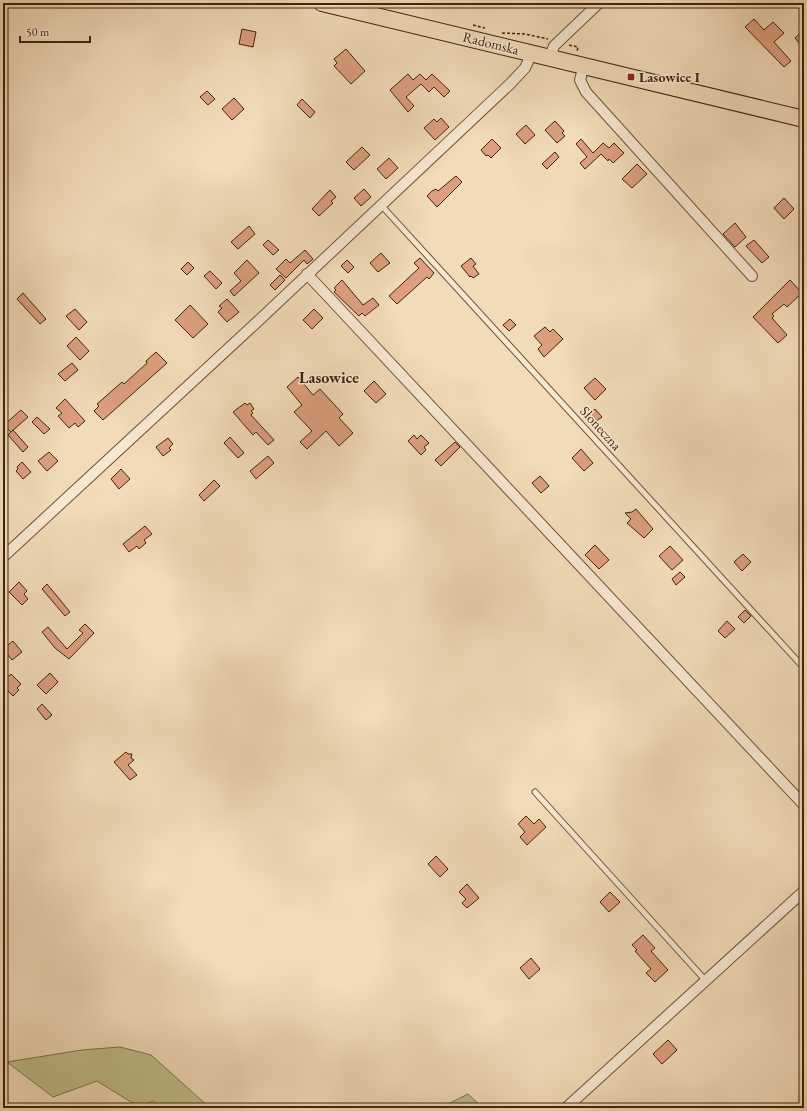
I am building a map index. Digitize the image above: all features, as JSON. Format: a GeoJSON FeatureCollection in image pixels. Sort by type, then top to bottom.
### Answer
{"type":"FeatureCollection","features":[{"type":"Feature","properties":{"kind":"main road","name":"Radomska"},"geometry":{"type":"LineString","coordinates":[[322,3],[804,118]]}},
{"type":"Feature","properties":{"kind":"street"},"geometry":{"type":"LineString","coordinates":[[550,57],[554,46],[599,3]]}},
{"type":"Feature","properties":{"kind":"street"},"geometry":{"type":"LineString","coordinates":[[3,557],[510,84],[525,68],[532,53]]}},
{"type":"Feature","properties":{"kind":"street"},"geometry":{"type":"LineString","coordinates":[[584,65],[580,80],[586,92],[752,276]]}},
{"type":"Feature","properties":{"kind":"street"},"geometry":{"type":"LineString","coordinates":[[307,274],[804,805]]}},
{"type":"Feature","properties":{"kind":"street"},"geometry":{"type":"LineString","coordinates":[[566,1108],[706,982],[804,891]]}},
{"type":"Feature","properties":{"kind":"lane","name":"Słoneczna"},"geometry":{"type":"LineString","coordinates":[[381,205],[804,668]]}},
{"type":"Feature","properties":{"kind":"lane"},"geometry":{"type":"LineString","coordinates":[[535,792],[706,982]]}},
{"type":"Feature","properties":{"kind":"shaded area"},"geometry":{"type":"Polygon","coordinates":[[[120,1047],[151,1055],[210,1108],[163,1108],[153,1101],[139,1107],[97,1081],[53,1097],[7,1062],[82,1050],[120,1047]]]}},
{"type":"Feature","properties":{"kind":"shaded area"},"geometry":{"type":"Polygon","coordinates":[[[468,1094],[483,1108],[440,1108],[468,1094]]]}},
{"type":"Feature","properties":{"kind":"building"},"geometry":{"type":"Polygon","coordinates":[[[754,19],[764,30],[773,22],[784,33],[774,42],[791,61],[784,67],[745,27],[754,19]]]}},
{"type":"Feature","properties":{"kind":"building"},"geometry":{"type":"Polygon","coordinates":[[[242,29],[256,32],[253,47],[239,44],[242,29]]]}},
{"type":"Feature","properties":{"kind":"building"},"geometry":{"type":"Polygon","coordinates":[[[804,30],[804,49],[795,38],[804,30]]]}},
{"type":"Feature","properties":{"kind":"building"},"geometry":{"type":"Polygon","coordinates":[[[346,49],[365,71],[351,84],[334,66],[337,63],[334,59],[346,49]]]}},
{"type":"Feature","properties":{"kind":"building"},"geometry":{"type":"Polygon","coordinates":[[[408,74],[413,80],[420,74],[426,80],[432,74],[450,91],[444,97],[434,87],[429,92],[421,84],[406,97],[414,106],[408,112],[390,90],[408,74]]]}},
{"type":"Feature","properties":{"kind":"building"},"geometry":{"type":"Polygon","coordinates":[[[207,91],[215,99],[208,105],[200,97],[207,91]]]}},
{"type":"Feature","properties":{"kind":"building"},"geometry":{"type":"Polygon","coordinates":[[[234,98],[244,109],[232,120],[222,109],[234,98]]]}},
{"type":"Feature","properties":{"kind":"building"},"geometry":{"type":"Polygon","coordinates":[[[302,99],[315,112],[310,118],[297,105],[302,99]]]}},
{"type":"Feature","properties":{"kind":"building"},"geometry":{"type":"Polygon","coordinates":[[[441,118],[449,127],[435,140],[424,128],[434,119],[437,122],[441,118]]]}},
{"type":"Feature","properties":{"kind":"building"},"geometry":{"type":"Polygon","coordinates":[[[555,121],[564,131],[562,133],[565,136],[557,143],[545,130],[555,121]]]}},
{"type":"Feature","properties":{"kind":"building"},"geometry":{"type":"Polygon","coordinates":[[[526,125],[535,135],[525,144],[516,134],[526,125]]]}},
{"type":"Feature","properties":{"kind":"building"},"geometry":{"type":"Polygon","coordinates":[[[492,139],[501,148],[491,158],[488,155],[486,156],[481,150],[492,139]]]}},
{"type":"Feature","properties":{"kind":"building"},"geometry":{"type":"Polygon","coordinates":[[[581,139],[593,153],[603,143],[609,148],[614,143],[624,153],[613,163],[609,159],[608,161],[601,154],[585,169],[580,163],[587,157],[576,144],[581,139]]]}},
{"type":"Feature","properties":{"kind":"building"},"geometry":{"type":"Polygon","coordinates":[[[362,147],[370,155],[354,170],[346,162],[362,147]]]}},
{"type":"Feature","properties":{"kind":"building"},"geometry":{"type":"Polygon","coordinates":[[[555,152],[559,157],[547,169],[542,164],[555,152]]]}},
{"type":"Feature","properties":{"kind":"building"},"geometry":{"type":"Polygon","coordinates":[[[389,158],[398,168],[386,179],[377,169],[389,158]]]}},
{"type":"Feature","properties":{"kind":"building"},"geometry":{"type":"Polygon","coordinates":[[[637,164],[647,174],[632,188],[622,179],[637,164]]]}},
{"type":"Feature","properties":{"kind":"building"},"geometry":{"type":"Polygon","coordinates":[[[456,176],[462,182],[437,207],[427,196],[436,189],[438,191],[456,176]]]}},
{"type":"Feature","properties":{"kind":"building"},"geometry":{"type":"Polygon","coordinates":[[[364,189],[371,197],[361,206],[354,198],[364,189]]]}},
{"type":"Feature","properties":{"kind":"building"},"geometry":{"type":"Polygon","coordinates":[[[330,190],[336,197],[331,201],[333,203],[319,216],[312,209],[330,190]]]}},
{"type":"Feature","properties":{"kind":"building"},"geometry":{"type":"Polygon","coordinates":[[[784,198],[794,209],[784,219],[774,208],[784,198]]]}},
{"type":"Feature","properties":{"kind":"building"},"geometry":{"type":"Polygon","coordinates":[[[735,223],[746,237],[735,247],[723,234],[735,223]]]}},
{"type":"Feature","properties":{"kind":"building"},"geometry":{"type":"Polygon","coordinates":[[[249,226],[255,234],[238,249],[231,242],[249,226]]]}},
{"type":"Feature","properties":{"kind":"building"},"geometry":{"type":"Polygon","coordinates":[[[268,240],[279,250],[273,255],[263,245],[268,240]]]}},
{"type":"Feature","properties":{"kind":"building"},"geometry":{"type":"Polygon","coordinates":[[[754,240],[769,257],[762,263],[746,246],[754,240]]]}},
{"type":"Feature","properties":{"kind":"building"},"geometry":{"type":"Polygon","coordinates":[[[305,250],[313,259],[307,264],[304,260],[286,278],[276,269],[286,259],[290,263],[305,250]]]}},
{"type":"Feature","properties":{"kind":"building"},"geometry":{"type":"Polygon","coordinates":[[[381,253],[390,263],[378,272],[370,263],[381,253]]]}},
{"type":"Feature","properties":{"kind":"building"},"geometry":{"type":"Polygon","coordinates":[[[420,258],[434,273],[429,279],[427,277],[397,304],[389,296],[419,268],[414,263],[420,258]]]}},
{"type":"Feature","properties":{"kind":"building"},"geometry":{"type":"Polygon","coordinates":[[[471,258],[476,264],[473,266],[479,274],[473,278],[471,276],[470,277],[461,266],[471,258]]]}},
{"type":"Feature","properties":{"kind":"building"},"geometry":{"type":"Polygon","coordinates":[[[247,260],[259,273],[234,296],[230,291],[241,281],[234,273],[247,260]]]}},
{"type":"Feature","properties":{"kind":"building"},"geometry":{"type":"Polygon","coordinates":[[[347,260],[354,267],[348,273],[341,266],[347,260]]]}},
{"type":"Feature","properties":{"kind":"building"},"geometry":{"type":"Polygon","coordinates":[[[188,262],[194,268],[187,275],[181,269],[188,262]]]}},
{"type":"Feature","properties":{"kind":"building"},"geometry":{"type":"Polygon","coordinates":[[[210,271],[222,283],[216,289],[204,276],[210,271]]]}},
{"type":"Feature","properties":{"kind":"building"},"geometry":{"type":"Polygon","coordinates":[[[280,275],[285,280],[275,290],[270,285],[280,275]]]}},
{"type":"Feature","properties":{"kind":"building"},"geometry":{"type":"Polygon","coordinates":[[[342,280],[363,305],[373,298],[379,305],[365,316],[362,313],[359,316],[334,292],[336,290],[334,288],[342,280]]]}},
{"type":"Feature","properties":{"kind":"building"},"geometry":{"type":"Polygon","coordinates":[[[790,280],[802,293],[787,307],[784,304],[772,314],[774,316],[772,318],[787,335],[778,343],[753,317],[790,280]]]}},
{"type":"Feature","properties":{"kind":"building"},"geometry":{"type":"Polygon","coordinates":[[[23,293],[46,319],[40,324],[17,299],[23,293]]]}},
{"type":"Feature","properties":{"kind":"building"},"geometry":{"type":"Polygon","coordinates":[[[227,299],[239,312],[227,322],[218,312],[222,308],[219,306],[227,299]]]}},
{"type":"Feature","properties":{"kind":"building"},"geometry":{"type":"Polygon","coordinates":[[[190,305],[208,324],[193,338],[175,320],[190,305]]]}},
{"type":"Feature","properties":{"kind":"building"},"geometry":{"type":"Polygon","coordinates":[[[75,309],[87,322],[79,330],[66,316],[75,309]]]}},
{"type":"Feature","properties":{"kind":"building"},"geometry":{"type":"Polygon","coordinates":[[[314,309],[323,318],[312,329],[303,320],[314,309]]]}},
{"type":"Feature","properties":{"kind":"building"},"geometry":{"type":"Polygon","coordinates":[[[510,319],[516,325],[509,331],[503,325],[510,319]]]}},
{"type":"Feature","properties":{"kind":"building"},"geometry":{"type":"Polygon","coordinates":[[[545,327],[550,332],[553,329],[563,339],[544,357],[538,349],[542,345],[534,336],[545,327]]]}},
{"type":"Feature","properties":{"kind":"building"},"geometry":{"type":"Polygon","coordinates":[[[76,337],[89,351],[80,360],[67,346],[76,337]]]}},
{"type":"Feature","properties":{"kind":"building"},"geometry":{"type":"Polygon","coordinates":[[[156,352],[167,363],[103,420],[94,411],[99,406],[97,404],[122,382],[124,384],[147,363],[146,361],[156,352]]]}},
{"type":"Feature","properties":{"kind":"building"},"geometry":{"type":"Polygon","coordinates":[[[72,363],[78,370],[65,381],[58,374],[72,363]]]}},
{"type":"Feature","properties":{"kind":"building"},"geometry":{"type":"Polygon","coordinates":[[[298,377],[313,395],[320,389],[343,414],[339,418],[353,433],[339,446],[326,431],[307,449],[300,442],[312,431],[294,412],[302,405],[287,387],[298,377]]]}},
{"type":"Feature","properties":{"kind":"building"},"geometry":{"type":"Polygon","coordinates":[[[595,378],[606,389],[595,400],[584,388],[595,378]]]}},
{"type":"Feature","properties":{"kind":"building"},"geometry":{"type":"Polygon","coordinates":[[[374,381],[386,394],[376,403],[364,391],[374,381]]]}},
{"type":"Feature","properties":{"kind":"building"},"geometry":{"type":"Polygon","coordinates":[[[65,399],[85,421],[78,427],[75,423],[69,428],[58,416],[62,413],[56,408],[65,399]]]}},
{"type":"Feature","properties":{"kind":"building"},"geometry":{"type":"Polygon","coordinates":[[[245,403],[247,405],[250,403],[254,409],[251,411],[253,413],[251,415],[274,440],[268,445],[256,432],[253,435],[233,412],[245,403]]]}},
{"type":"Feature","properties":{"kind":"building"},"geometry":{"type":"Polygon","coordinates":[[[595,409],[602,417],[594,423],[588,415],[595,409]]]}},
{"type":"Feature","properties":{"kind":"building"},"geometry":{"type":"Polygon","coordinates":[[[21,410],[28,417],[11,432],[4,425],[21,410]]]}},
{"type":"Feature","properties":{"kind":"building"},"geometry":{"type":"Polygon","coordinates":[[[37,417],[50,429],[44,434],[32,422],[37,417]]]}},
{"type":"Feature","properties":{"kind":"building"},"geometry":{"type":"Polygon","coordinates":[[[13,430],[28,447],[23,452],[8,435],[13,430]]]}},
{"type":"Feature","properties":{"kind":"building"},"geometry":{"type":"Polygon","coordinates":[[[414,435],[417,439],[421,435],[429,443],[424,447],[426,450],[421,455],[408,441],[414,435]]]}},
{"type":"Feature","properties":{"kind":"building"},"geometry":{"type":"Polygon","coordinates":[[[230,437],[244,453],[238,458],[224,443],[230,437]]]}},
{"type":"Feature","properties":{"kind":"building"},"geometry":{"type":"Polygon","coordinates":[[[168,438],[173,444],[169,448],[171,450],[163,456],[156,447],[168,438]]]}},
{"type":"Feature","properties":{"kind":"building"},"geometry":{"type":"Polygon","coordinates":[[[455,442],[460,447],[441,466],[435,460],[455,442]]]}},
{"type":"Feature","properties":{"kind":"building"},"geometry":{"type":"Polygon","coordinates":[[[581,449],[593,463],[584,471],[572,458],[581,449]]]}},
{"type":"Feature","properties":{"kind":"building"},"geometry":{"type":"Polygon","coordinates":[[[49,452],[58,461],[47,471],[38,461],[49,452]]]}},
{"type":"Feature","properties":{"kind":"building"},"geometry":{"type":"Polygon","coordinates":[[[268,456],[274,463],[256,479],[250,471],[268,456]]]}},
{"type":"Feature","properties":{"kind":"building"},"geometry":{"type":"Polygon","coordinates":[[[22,462],[31,472],[23,479],[16,471],[18,469],[17,467],[22,462]]]}},
{"type":"Feature","properties":{"kind":"building"},"geometry":{"type":"Polygon","coordinates":[[[121,469],[130,479],[119,489],[111,479],[121,469]]]}},
{"type":"Feature","properties":{"kind":"building"},"geometry":{"type":"Polygon","coordinates":[[[540,476],[549,486],[541,493],[532,483],[540,476]]]}},
{"type":"Feature","properties":{"kind":"building"},"geometry":{"type":"Polygon","coordinates":[[[214,480],[220,486],[204,501],[199,495],[214,480]]]}},
{"type":"Feature","properties":{"kind":"building"},"geometry":{"type":"Polygon","coordinates":[[[636,509],[653,529],[644,538],[627,523],[631,519],[625,513],[632,512],[636,509]]]}},
{"type":"Feature","properties":{"kind":"building"},"geometry":{"type":"Polygon","coordinates":[[[145,526],[152,534],[144,540],[146,543],[139,549],[137,546],[129,552],[123,544],[145,526]]]}},
{"type":"Feature","properties":{"kind":"building"},"geometry":{"type":"Polygon","coordinates":[[[595,545],[609,560],[599,569],[585,555],[595,545]]]}},
{"type":"Feature","properties":{"kind":"building"},"geometry":{"type":"Polygon","coordinates":[[[670,546],[683,560],[672,570],[659,556],[670,546]]]}},
{"type":"Feature","properties":{"kind":"building"},"geometry":{"type":"Polygon","coordinates":[[[743,554],[751,562],[742,571],[734,562],[743,554]]]}},
{"type":"Feature","properties":{"kind":"building"},"geometry":{"type":"Polygon","coordinates":[[[680,572],[685,577],[676,585],[672,579],[680,572]]]}},
{"type":"Feature","properties":{"kind":"building"},"geometry":{"type":"Polygon","coordinates":[[[19,582],[27,591],[24,594],[28,599],[22,605],[9,592],[19,582]]]}},
{"type":"Feature","properties":{"kind":"building"},"geometry":{"type":"Polygon","coordinates":[[[47,584],[70,612],[65,616],[42,589],[47,584]]]}},
{"type":"Feature","properties":{"kind":"building"},"geometry":{"type":"Polygon","coordinates":[[[745,610],[751,616],[744,623],[738,617],[745,610]]]}},
{"type":"Feature","properties":{"kind":"building"},"geometry":{"type":"Polygon","coordinates":[[[727,621],[735,629],[725,638],[718,631],[727,621]]]}},
{"type":"Feature","properties":{"kind":"building"},"geometry":{"type":"Polygon","coordinates":[[[85,624],[94,633],[69,659],[55,648],[42,632],[48,627],[67,649],[83,633],[79,630],[85,624]]]}},
{"type":"Feature","properties":{"kind":"building"},"geometry":{"type":"Polygon","coordinates":[[[13,641],[22,652],[12,660],[3,649],[13,641]]]}},
{"type":"Feature","properties":{"kind":"building"},"geometry":{"type":"Polygon","coordinates":[[[50,673],[58,682],[46,694],[37,685],[50,673]]]}},
{"type":"Feature","properties":{"kind":"building"},"geometry":{"type":"Polygon","coordinates":[[[11,674],[21,684],[17,688],[19,690],[13,696],[3,686],[3,681],[11,674]]]}},
{"type":"Feature","properties":{"kind":"building"},"geometry":{"type":"Polygon","coordinates":[[[42,704],[52,715],[46,720],[37,709],[42,704]]]}},
{"type":"Feature","properties":{"kind":"building"},"geometry":{"type":"Polygon","coordinates":[[[126,752],[128,754],[132,754],[131,758],[134,760],[128,765],[137,775],[130,780],[114,762],[126,752]]]}},
{"type":"Feature","properties":{"kind":"building"},"geometry":{"type":"Polygon","coordinates":[[[526,816],[534,824],[539,819],[546,827],[527,845],[520,837],[525,832],[518,824],[526,816]]]}},
{"type":"Feature","properties":{"kind":"building"},"geometry":{"type":"Polygon","coordinates":[[[436,856],[448,869],[440,877],[428,864],[436,856]]]}},
{"type":"Feature","properties":{"kind":"building"},"geometry":{"type":"Polygon","coordinates":[[[467,884],[479,898],[467,908],[462,903],[466,899],[459,892],[467,884]]]}},
{"type":"Feature","properties":{"kind":"building"},"geometry":{"type":"Polygon","coordinates":[[[610,892],[620,902],[609,912],[600,902],[610,892]]]}},
{"type":"Feature","properties":{"kind":"building"},"geometry":{"type":"Polygon","coordinates":[[[643,935],[655,948],[651,951],[668,970],[655,982],[646,973],[651,969],[635,951],[637,950],[632,945],[643,935]]]}},
{"type":"Feature","properties":{"kind":"building"},"geometry":{"type":"Polygon","coordinates":[[[531,958],[540,969],[529,979],[520,968],[531,958]]]}},
{"type":"Feature","properties":{"kind":"building"},"geometry":{"type":"Polygon","coordinates":[[[668,1040],[677,1050],[662,1064],[653,1054],[668,1040]]]}},
{"type":"Feature","properties":{"kind":"place","name":"Lasowice I"},"geometry":{"type":"Point","coordinates":[631,77]}},
{"type":"Feature","properties":{"kind":"district","name":"Lasowice"},"geometry":{"type":"Point","coordinates":[329,377]}}]}
